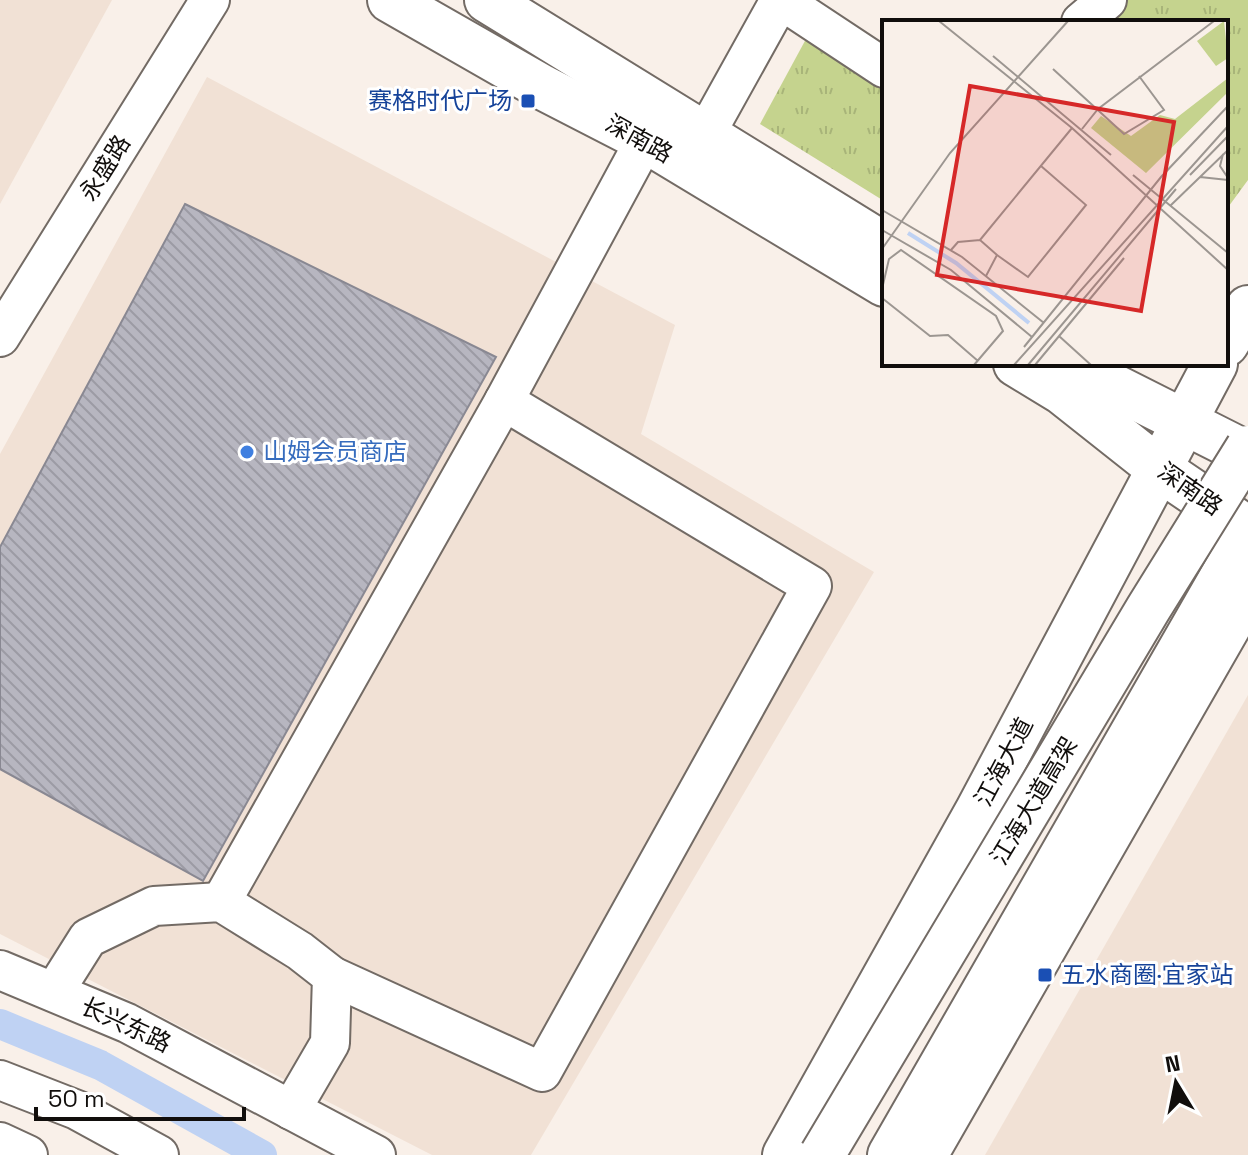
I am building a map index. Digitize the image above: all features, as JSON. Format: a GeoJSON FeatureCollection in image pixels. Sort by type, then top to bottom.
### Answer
{"type":"FeatureCollection","features":[{"type":"Feature","properties":{"kind":"main road","name":"深南路"},"geometry":{"type":"LineString","coordinates":[[390,0],[542,87],[645,140],[882,283]]}},
{"type":"Feature","properties":{"kind":"main road","name":"深南路"},"geometry":{"type":"LineString","coordinates":[[487,0],[882,244]]}},
{"type":"Feature","properties":{"kind":"main road"},"geometry":{"type":"LineString","coordinates":[[1228,341],[1248,308]]}},
{"type":"Feature","properties":{"kind":"main road","name":"深南路"},"geometry":{"type":"LineString","coordinates":[[1019,366],[1062,392],[1158,468],[1248,531]]}},
{"type":"Feature","properties":{"kind":"main road"},"geometry":{"type":"LineString","coordinates":[[1079,366],[1248,454]]}},
{"type":"Feature","properties":{"kind":"main road","name":"江海大道"},"geometry":{"type":"LineString","coordinates":[[785,1155],[978,810],[1214,366]]}},
{"type":"Feature","properties":{"kind":"main road","name":"江海大道高架"},"geometry":{"type":"LineString","coordinates":[[822,1155],[1248,448]]}},
{"type":"Feature","properties":{"kind":"main road","name":"江海大道高架"},"geometry":{"type":"LineString","coordinates":[[890,1155],[1248,531]]}},
{"type":"Feature","properties":{"kind":"main road"},"geometry":{"type":"LineString","coordinates":[[925,1155],[1248,592]]}},
{"type":"Feature","properties":{"kind":"street","name":"永盛路"},"geometry":{"type":"LineString","coordinates":[[0,337],[210,0]]}},
{"type":"Feature","properties":{"kind":"street"},"geometry":{"type":"LineString","coordinates":[[705,135],[780,0],[882,67]]}},
{"type":"Feature","properties":{"kind":"street"},"geometry":{"type":"LineString","coordinates":[[1083,20],[1107,0]]}},
{"type":"Feature","properties":{"kind":"street"},"geometry":{"type":"LineString","coordinates":[[221,902],[504,401],[645,140]]}},
{"type":"Feature","properties":{"kind":"street"},"geometry":{"type":"LineString","coordinates":[[54,992],[88,938],[154,906],[221,902],[300,951],[332,976],[542,1072],[812,586],[504,401]]}},
{"type":"Feature","properties":{"kind":"street","name":"长兴东路"},"geometry":{"type":"LineString","coordinates":[[0,970],[127,1023],[376,1155]]}},
{"type":"Feature","properties":{"kind":"street"},"geometry":{"type":"LineString","coordinates":[[291,1110],[330,1043],[332,976]]}},
{"type":"Feature","properties":{"kind":"street"},"geometry":{"type":"LineString","coordinates":[[0,1080],[77,1110],[159,1155]]}},
{"type":"Feature","properties":{"kind":"street"},"geometry":{"type":"LineString","coordinates":[[0,1142],[28,1155]]}},
{"type":"Feature","properties":{"kind":"shaded area"},"geometry":{"type":"Polygon","coordinates":[[[0,0],[112,0],[0,204],[0,0]]]}},
{"type":"Feature","properties":{"kind":"shaded area"},"geometry":{"type":"Polygon","coordinates":[[[207,77],[675,325],[641,434],[874,572],[531,1155],[432,1155],[0,934],[0,454],[207,77]]]}},
{"type":"Feature","properties":{"kind":"shaded area"},"geometry":{"type":"Polygon","coordinates":[[[1248,695],[1248,1155],[985,1155],[1248,695]]]}},
{"type":"Feature","properties":{"kind":"green space"},"geometry":{"type":"Polygon","coordinates":[[[1128,0],[1248,0],[1248,180],[1228,207],[1228,20],[1109,20],[1128,0]]]}},
{"type":"Feature","properties":{"kind":"green space"},"geometry":{"type":"Polygon","coordinates":[[[806,39],[882,80],[882,200],[760,124],[806,39]]]}},
{"type":"Feature","properties":{"kind":"building","name":"山姆会员商店"},"geometry":{"type":"Polygon","coordinates":[[[185,204],[496,357],[203,881],[0,769],[0,547],[185,204]]]}},
{"type":"Feature","properties":{"kind":"waterway"},"geometry":{"type":"LineString","coordinates":[[0,1024],[100,1065],[262,1155]]}},
{"type":"Feature","properties":{"kind":"place","name":"赛格时代广场"},"geometry":{"type":"Point","coordinates":[528,101]}},
{"type":"Feature","properties":{"kind":"place","name":"山姆会员商店"},"geometry":{"type":"Point","coordinates":[247,452]}},
{"type":"Feature","properties":{"kind":"place","name":"五水商圈·宜家站"},"geometry":{"type":"Point","coordinates":[1045,975]}}]}
